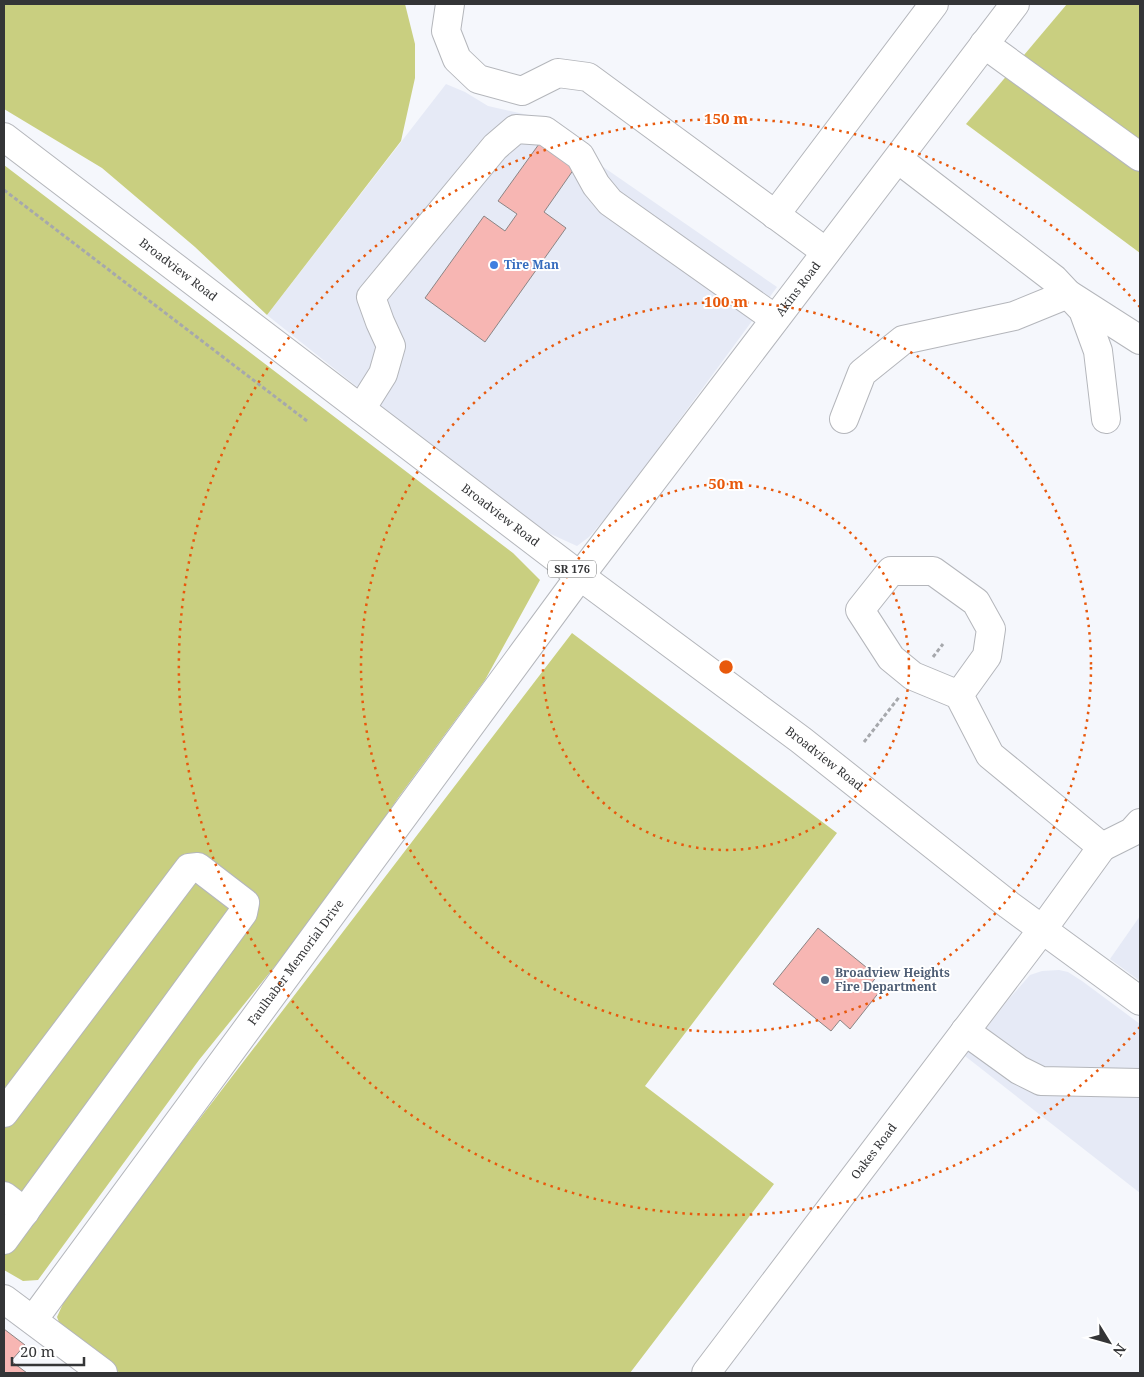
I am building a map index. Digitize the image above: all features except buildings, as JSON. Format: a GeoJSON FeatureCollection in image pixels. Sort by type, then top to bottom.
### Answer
{"type":"FeatureCollection","features":[{"type":"Feature","properties":{"kind":"street"},"geometry":{"type":"LineString","coordinates":[[450,4],[446,31],[457,59],[478,79],[522,91],[558,73],[588,78],[826,252]]}},
{"type":"Feature","properties":{"kind":"street"},"geometry":{"type":"LineString","coordinates":[[776,215],[934,4]]}},
{"type":"Feature","properties":{"kind":"street","name":"Akins Road"},"geometry":{"type":"LineString","coordinates":[[580,576],[1015,4]]}},
{"type":"Feature","properties":{"kind":"street"},"geometry":{"type":"LineString","coordinates":[[984,44],[1140,157]]}},
{"type":"Feature","properties":{"kind":"street"},"geometry":{"type":"LineString","coordinates":[[361,409],[383,374],[391,346],[371,297],[495,147],[516,129],[545,132],[580,156],[596,185],[610,202],[775,320]]}},
{"type":"Feature","properties":{"kind":"street","name":"Broadview Road"},"geometry":{"type":"LineString","coordinates":[[4,136],[580,576],[801,740],[1042,930],[1140,1001]]}},
{"type":"Feature","properties":{"kind":"street"},"geometry":{"type":"LineString","coordinates":[[898,159],[1054,279],[1083,310],[1098,351],[1106,419]]}},
{"type":"Feature","properties":{"kind":"street"},"geometry":{"type":"LineString","coordinates":[[1068,294],[1140,340]]}},
{"type":"Feature","properties":{"kind":"street"},"geometry":{"type":"LineString","coordinates":[[844,419],[862,373],[902,340],[1014,316],[1068,294]]}},
{"type":"Feature","properties":{"kind":"street"},"geometry":{"type":"LineString","coordinates":[[959,695],[987,656],[991,629],[976,602],[932,571],[891,571],[860,610],[890,658],[914,676],[959,695],[990,755],[1102,847],[1132,832],[1140,823]]}},
{"type":"Feature","properties":{"kind":"street","name":"Faulhaber Memorial Drive"},"geometry":{"type":"LineString","coordinates":[[33,1320],[580,576]]}},
{"type":"Feature","properties":{"kind":"street","name":"Oakes Road"},"geometry":{"type":"LineString","coordinates":[[706,1373],[1042,930],[1102,847]]}},
{"type":"Feature","properties":{"kind":"street"},"geometry":{"type":"LineString","coordinates":[[4,1113],[189,868],[198,867],[245,903],[243,913],[14,1204],[4,1240]]}},
{"type":"Feature","properties":{"kind":"street"},"geometry":{"type":"LineString","coordinates":[[965,1031],[1019,1070],[1041,1081],[1140,1083]]}},
{"type":"Feature","properties":{"kind":"street"},"geometry":{"type":"LineString","coordinates":[[4,1299],[103,1373]]}},
{"type":"Feature","properties":{"kind":"path"},"geometry":{"type":"LineString","coordinates":[[4,190],[306,421]]}},
{"type":"Feature","properties":{"kind":"shaded area"},"geometry":{"type":"Polygon","coordinates":[[[446,84],[465,92],[488,106],[528,115],[777,287],[616,506],[589,537],[577,546],[544,531],[406,426],[267,315],[446,84]]]}},
{"type":"Feature","properties":{"kind":"shaded area"},"geometry":{"type":"Polygon","coordinates":[[[1140,916],[1140,981],[1110,959],[1140,916]]]}},
{"type":"Feature","properties":{"kind":"shaded area"},"geometry":{"type":"Polygon","coordinates":[[[1059,970],[1068,972],[1082,981],[1140,1024],[1140,1193],[965,1056],[1008,1000],[1030,975],[1042,971],[1059,970]]]}},
{"type":"Feature","properties":{"kind":"green space"},"geometry":{"type":"Polygon","coordinates":[[[4,4],[405,4],[415,44],[415,78],[401,141],[267,315],[195,247],[102,168],[4,109],[4,4]]]}},
{"type":"Feature","properties":{"kind":"green space"},"geometry":{"type":"Polygon","coordinates":[[[1067,4],[1140,4],[1140,253],[966,124],[1067,4]]]}},
{"type":"Feature","properties":{"kind":"green space"},"geometry":{"type":"Polygon","coordinates":[[[4,165],[513,553],[540,580],[485,680],[398,798],[335,892],[199,1060],[38,1280],[23,1281],[4,1270],[4,165]]]}},
{"type":"Feature","properties":{"kind":"green space"},"geometry":{"type":"Polygon","coordinates":[[[572,633],[837,833],[645,1086],[774,1184],[630,1373],[120,1373],[62,1330],[57,1317],[70,1288],[572,633]]]}},
{"type":"Feature","properties":{"kind":"place","name":"Tire Man"},"geometry":{"type":"Point","coordinates":[494,265]}},
{"type":"Feature","properties":{"kind":"place","name":"Broadview Heights Fire Department"},"geometry":{"type":"Point","coordinates":[825,980]}}]}
